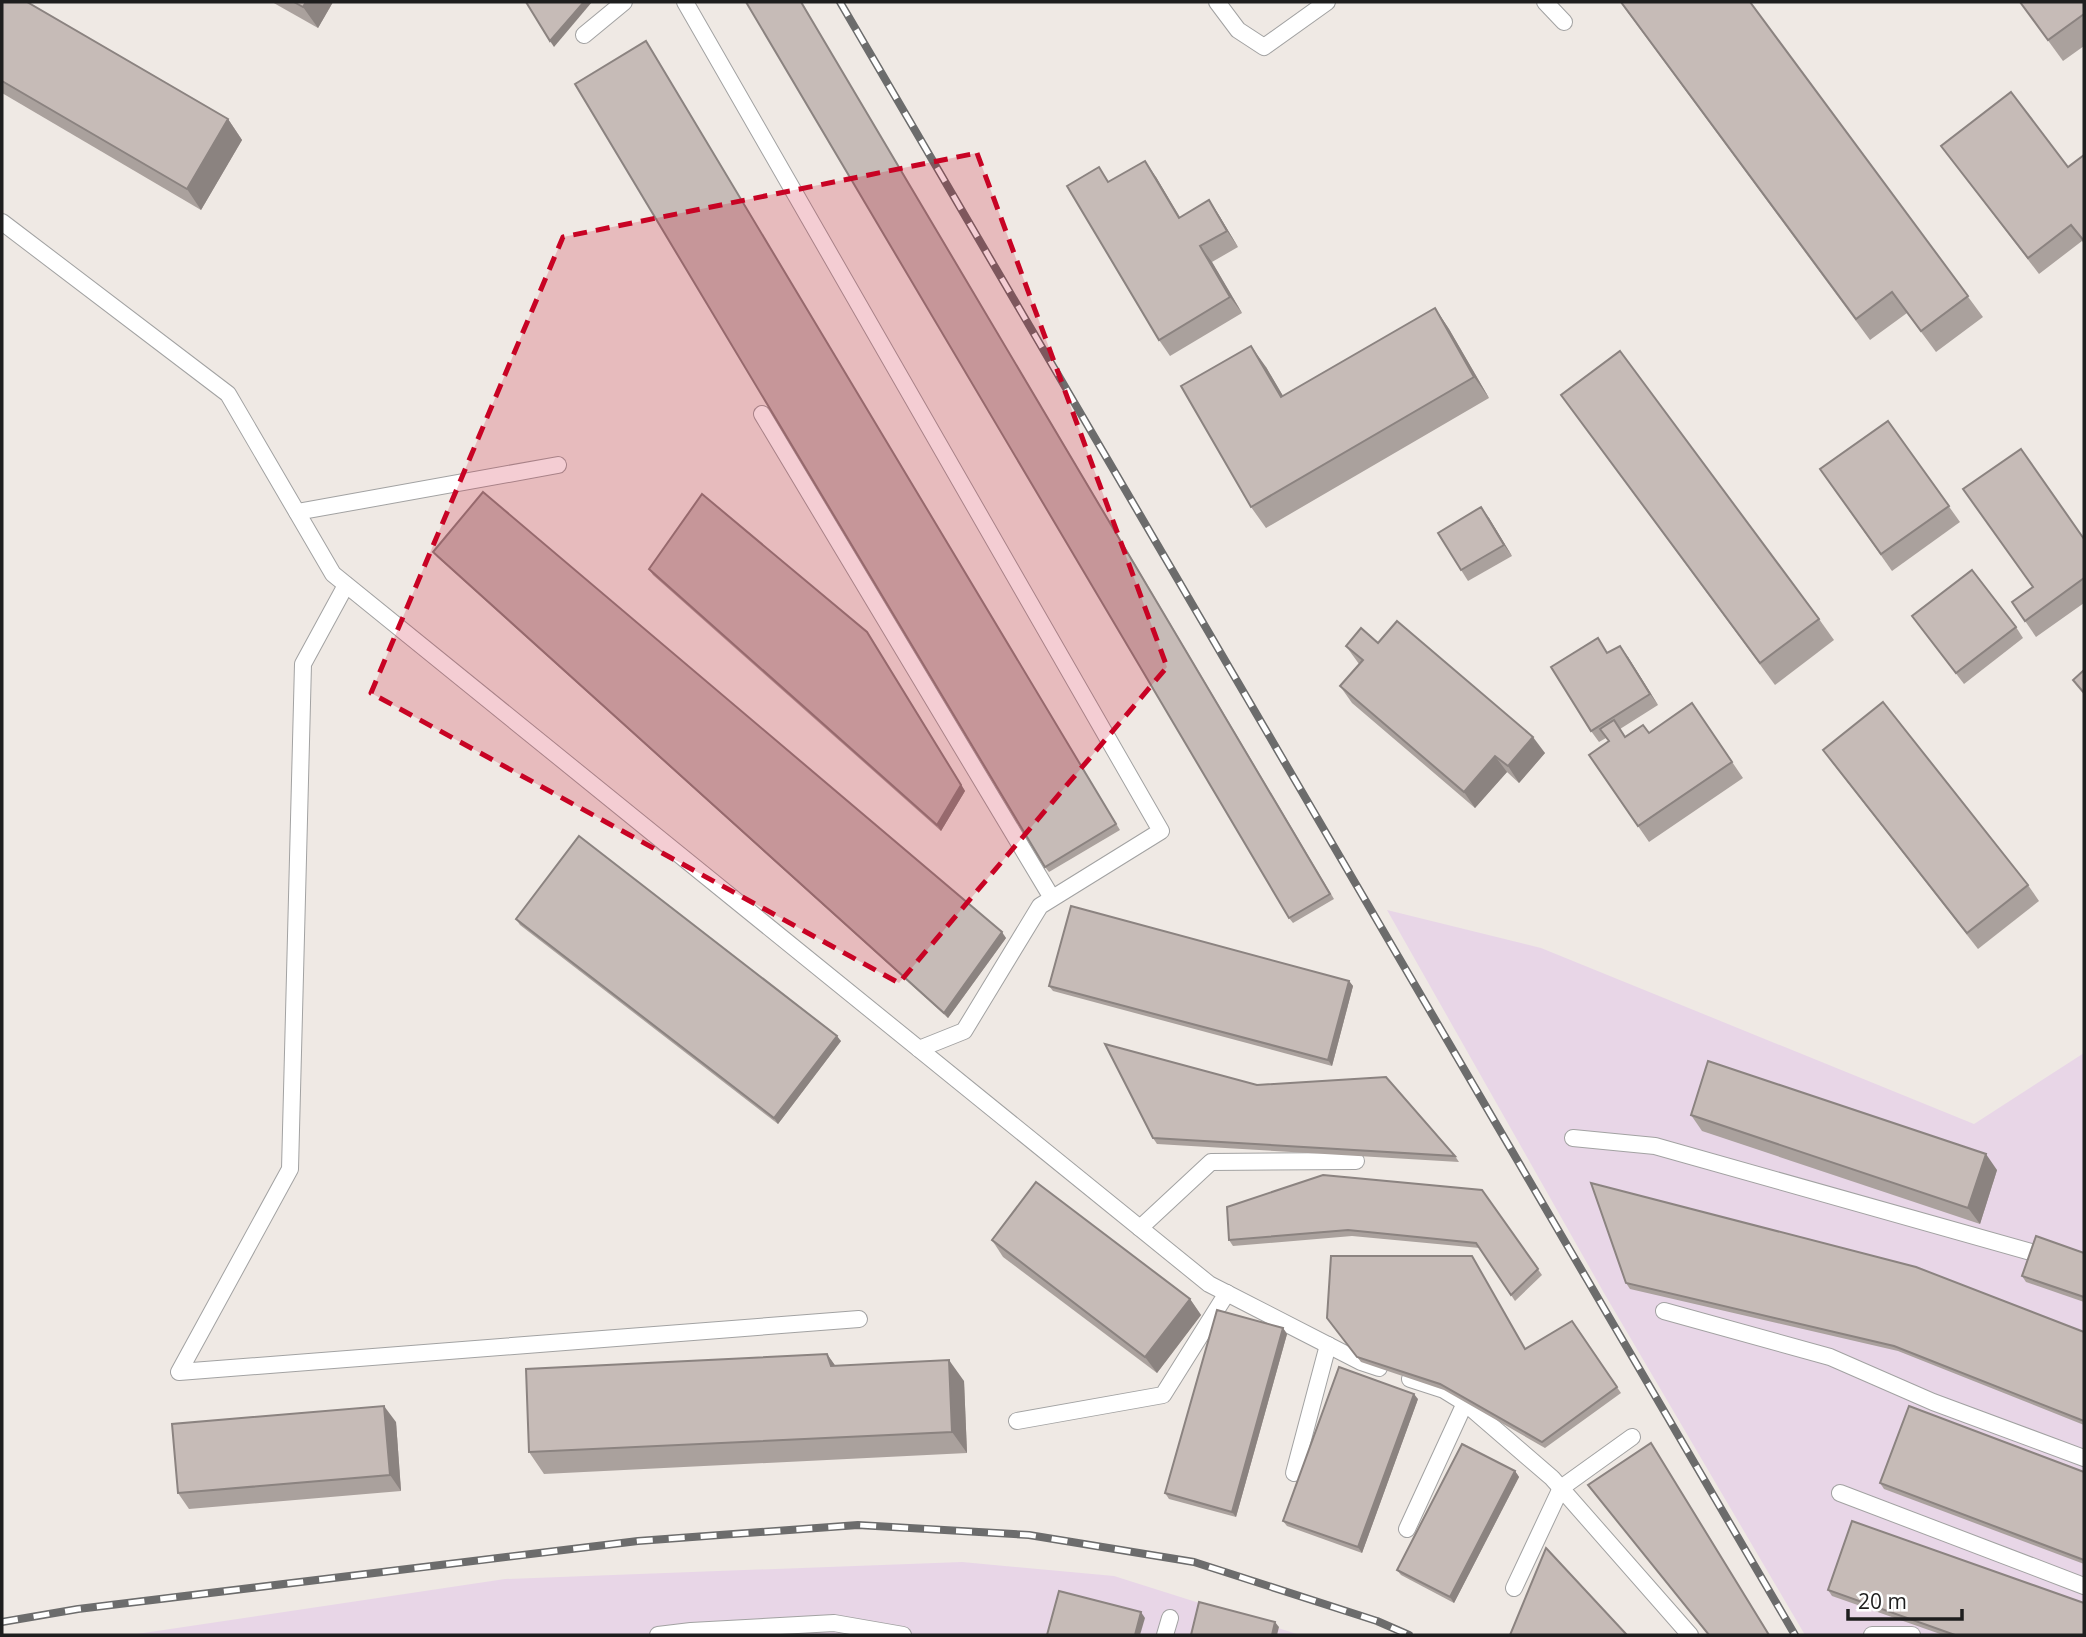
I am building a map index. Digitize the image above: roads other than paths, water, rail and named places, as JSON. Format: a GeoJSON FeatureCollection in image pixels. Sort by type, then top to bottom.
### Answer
{"type":"FeatureCollection","features":[{"type":"Feature","properties":{"kind":"lane"},"geometry":{"type":"LineString","coordinates":[[584,35],[624,2]]}},
{"type":"Feature","properties":{"kind":"lane"},"geometry":{"type":"LineString","coordinates":[[685,2],[1161,831],[1040,906],[964,1031],[919,1049]]}},
{"type":"Feature","properties":{"kind":"lane"},"geometry":{"type":"LineString","coordinates":[[1217,2],[1238,30],[1264,47],[1327,2]]}},
{"type":"Feature","properties":{"kind":"lane"},"geometry":{"type":"LineString","coordinates":[[1545,2],[1564,22]]}},
{"type":"Feature","properties":{"kind":"lane"},"geometry":{"type":"LineString","coordinates":[[2,222],[228,394],[332,574],[345,585],[1209,1284],[1361,1363],[1444,1390],[1465,1403],[1561,1488],[1690,1635]]}},
{"type":"Feature","properties":{"kind":"lane"},"geometry":{"type":"LineString","coordinates":[[762,414],[1052,898]]}},
{"type":"Feature","properties":{"kind":"lane"},"geometry":{"type":"LineString","coordinates":[[296,512],[558,465]]}},
{"type":"Feature","properties":{"kind":"lane"},"geometry":{"type":"LineString","coordinates":[[345,585],[303,664],[290,1169],[179,1372],[859,1319]]}},
{"type":"Feature","properties":{"kind":"lane"},"geometry":{"type":"LineString","coordinates":[[1573,1138],[1655,1146],[2084,1267]]}},
{"type":"Feature","properties":{"kind":"lane"},"geometry":{"type":"LineString","coordinates":[[1140,1228],[1211,1162],[1356,1161]]}},
{"type":"Feature","properties":{"kind":"lane"},"geometry":{"type":"LineString","coordinates":[[1017,1421],[1163,1395],[1227,1293]]}},
{"type":"Feature","properties":{"kind":"lane"},"geometry":{"type":"LineString","coordinates":[[1664,1311],[1830,1357],[1933,1402],[2084,1458]]}},
{"type":"Feature","properties":{"kind":"lane"},"geometry":{"type":"LineString","coordinates":[[1294,1473],[1328,1345]]}},
{"type":"Feature","properties":{"kind":"lane"},"geometry":{"type":"LineString","coordinates":[[1407,1529],[1465,1403]]}},
{"type":"Feature","properties":{"kind":"lane"},"geometry":{"type":"LineString","coordinates":[[1514,1588],[1561,1488],[1632,1437]]}},
{"type":"Feature","properties":{"kind":"lane"},"geometry":{"type":"LineString","coordinates":[[1840,1493],[2084,1586]]}},
{"type":"Feature","properties":{"kind":"lane"},"geometry":{"type":"LineString","coordinates":[[1165,1635],[1170,1618]]}},
{"type":"Feature","properties":{"kind":"lane"},"geometry":{"type":"LineString","coordinates":[[658,1635],[834,1623],[903,1635]]}},
{"type":"Feature","properties":{"kind":"lane"},"geometry":{"type":"LineString","coordinates":[[1872,1635],[1912,1635]]}},
{"type":"Feature","properties":{"kind":"railway"},"geometry":{"type":"LineString","coordinates":[[840,2],[1795,1635]]}},
{"type":"Feature","properties":{"kind":"railway"},"geometry":{"type":"LineString","coordinates":[[2,1622],[78,1609],[638,1541],[858,1525],[1029,1535],[1194,1562],[1377,1621],[1409,1635]]}}]}
